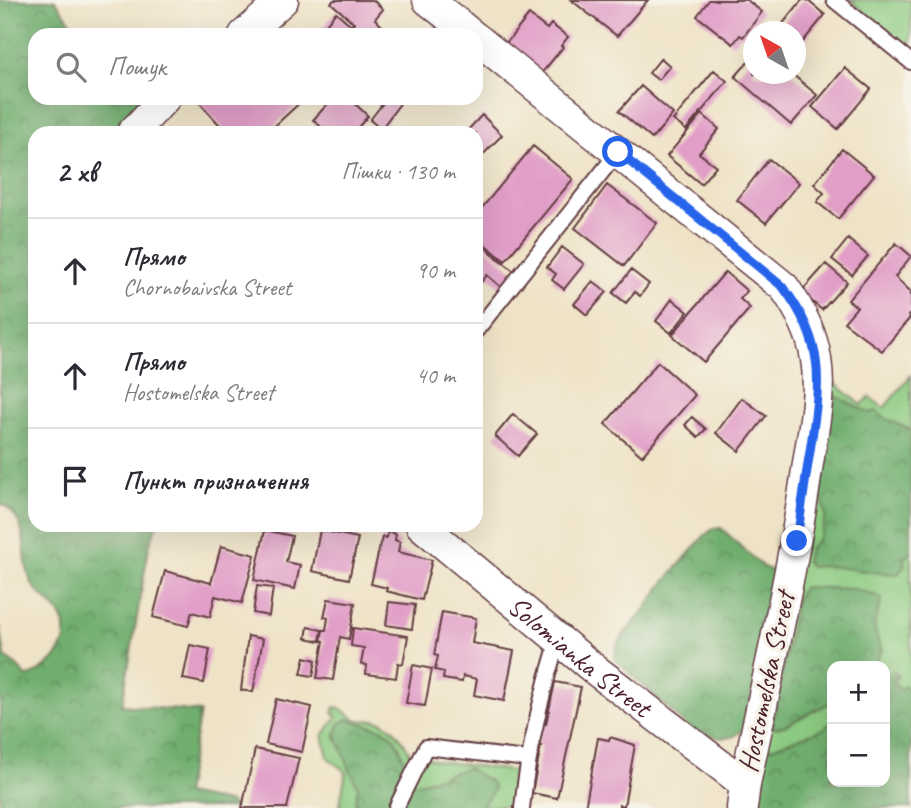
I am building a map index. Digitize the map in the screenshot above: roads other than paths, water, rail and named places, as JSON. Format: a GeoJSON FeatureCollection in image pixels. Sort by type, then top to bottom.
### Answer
{"type":"FeatureCollection","features":[{"type":"Feature","properties":{"kind":"street"},"geometry":{"type":"LineString","coordinates":[[252,28],[283,0]]}},
{"type":"Feature","properties":{"kind":"street"},"geometry":{"type":"LineString","coordinates":[[428,0],[463,28]]}},
{"type":"Feature","properties":{"kind":"street","name":"Hostomelska Street"},"geometry":{"type":"LineString","coordinates":[[483,44],[783,287],[796,303],[809,331],[816,358],[819,390],[797,541],[743,796]]}},
{"type":"Feature","properties":{"kind":"street"},"geometry":{"type":"LineString","coordinates":[[139,126],[158,105]]}},
{"type":"Feature","properties":{"kind":"street","name":"Solomianka Street"},"geometry":{"type":"LineString","coordinates":[[429,532],[743,796]]}},
{"type":"Feature","properties":{"kind":"lane"},"geometry":{"type":"LineString","coordinates":[[834,0],[911,62]]}},
{"type":"Feature","properties":{"kind":"lane"},"geometry":{"type":"LineString","coordinates":[[483,322],[618,152]]}},
{"type":"Feature","properties":{"kind":"lane"},"geometry":{"type":"LineString","coordinates":[[522,808],[527,759],[558,640]]}},
{"type":"Feature","properties":{"kind":"lane"},"geometry":{"type":"LineString","coordinates":[[396,808],[426,747],[527,759]]}}]}
